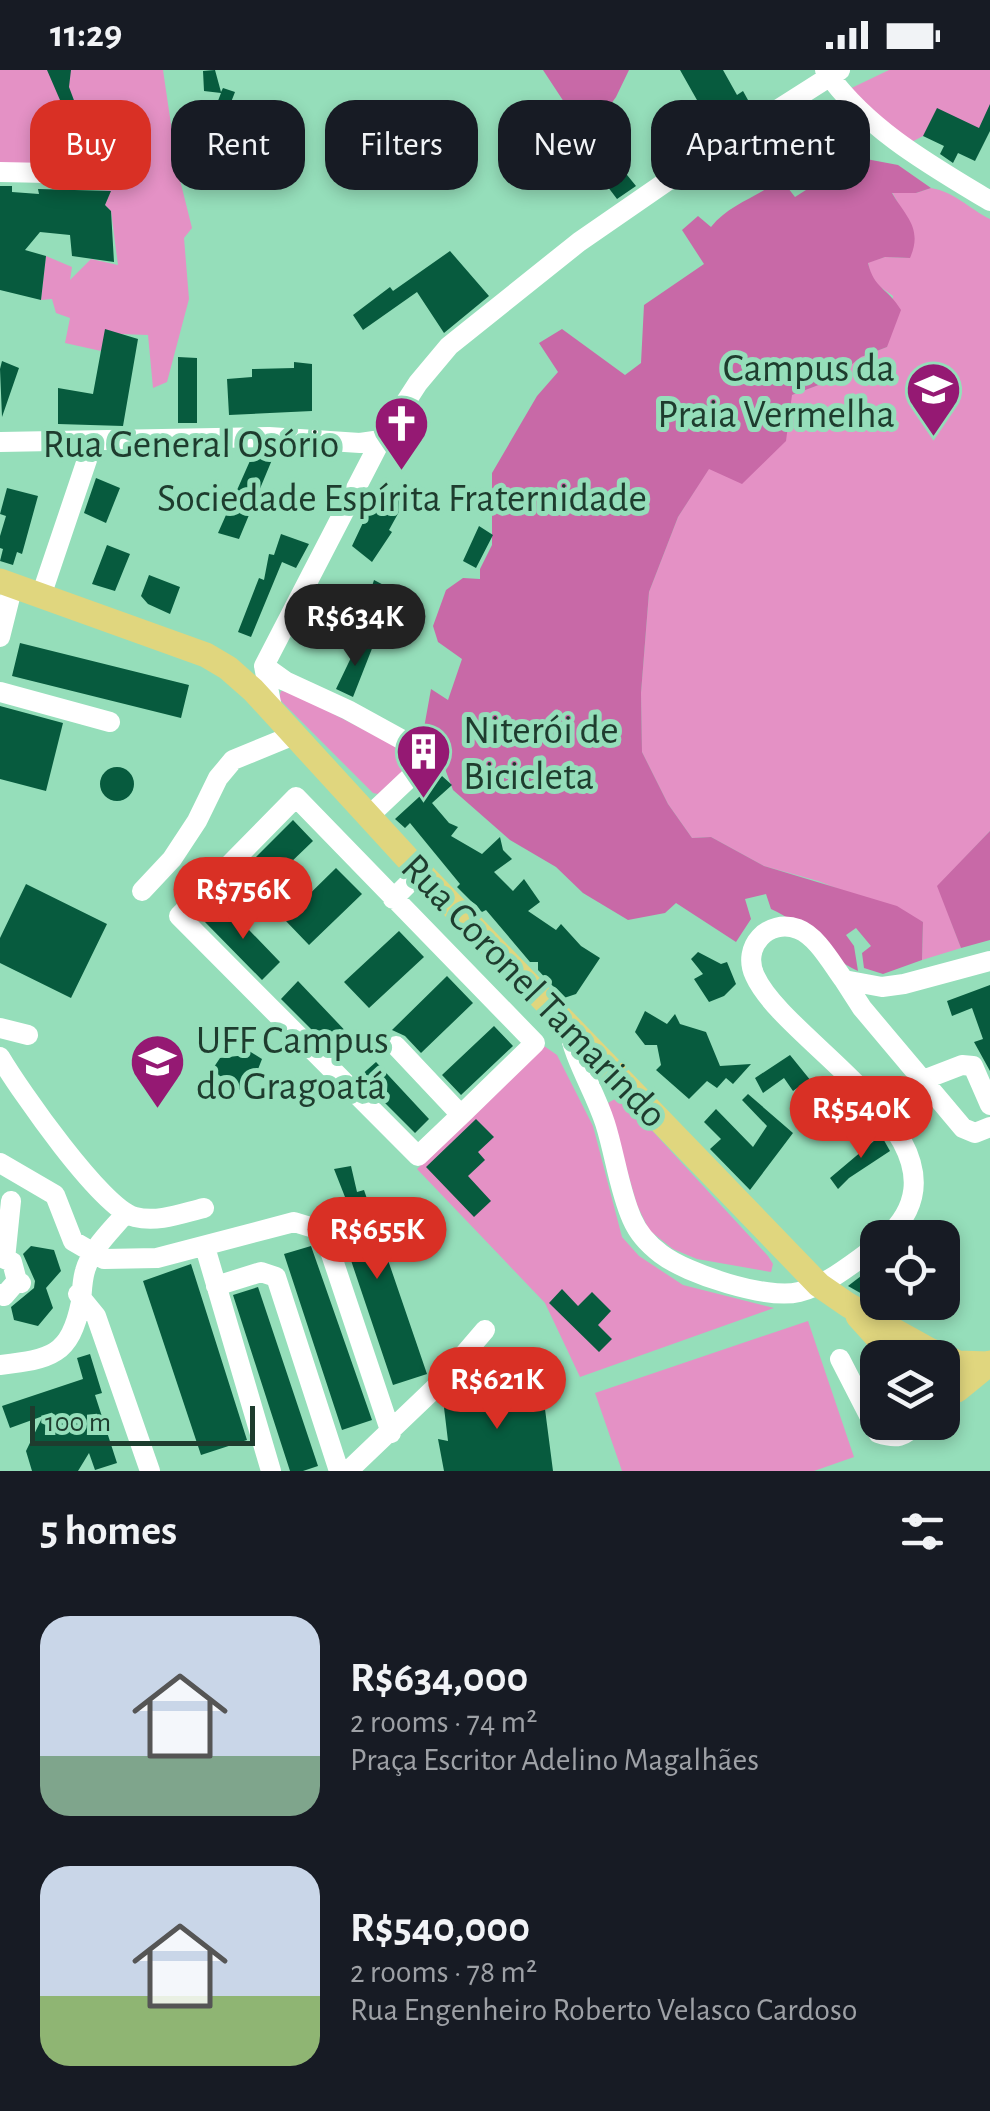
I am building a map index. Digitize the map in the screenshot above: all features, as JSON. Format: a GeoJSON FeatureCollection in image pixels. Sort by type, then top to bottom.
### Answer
{"type":"FeatureCollection","features":[{"type":"Feature","properties":{"kind":"main road","name":"Rua Coronel Tamarindo"},"geometry":{"type":"LineString","coordinates":[[7,583],[206,655],[228,668],[819,1284],[906,1340]]}},
{"type":"Feature","properties":{"kind":"main road","name":"Rua Coronel Tamarindo"},"geometry":{"type":"LineString","coordinates":[[848,1305],[880,1340]]}},
{"type":"Feature","properties":{"kind":"main road","name":"Rua Coronel Tamarindo"},"geometry":{"type":"LineString","coordinates":[[960,1363],[989,1363]]}},
{"type":"Feature","properties":{"kind":"main road","name":"Rua Coronel Tamarindo"},"geometry":{"type":"LineString","coordinates":[[960,1387],[989,1363]]}},
{"type":"Feature","properties":{"kind":"street"},"geometry":{"type":"LineString","coordinates":[[272,712],[264,666],[365,452],[382,440],[418,383],[449,346],[595,232],[831,72],[888,136],[990,201]]}},
{"type":"Feature","properties":{"kind":"street"},"geometry":{"type":"LineString","coordinates":[[0,172],[30,173]]}},
{"type":"Feature","properties":{"kind":"street","name":"Rua General Osório"},"geometry":{"type":"LineString","coordinates":[[0,442],[269,437],[365,452]]}},
{"type":"Feature","properties":{"kind":"street"},"geometry":{"type":"LineString","coordinates":[[41,596],[93,442]]}},
{"type":"Feature","properties":{"kind":"street"},"geometry":{"type":"LineString","coordinates":[[0,637],[7,583]]}},
{"type":"Feature","properties":{"kind":"street"},"geometry":{"type":"LineString","coordinates":[[228,668],[250,670],[264,666]]}},
{"type":"Feature","properties":{"kind":"street"},"geometry":{"type":"LineString","coordinates":[[264,666],[284,681],[413,743],[423,757],[422,766],[369,816]]}},
{"type":"Feature","properties":{"kind":"street"},"geometry":{"type":"LineString","coordinates":[[0,692],[110,722]]}},
{"type":"Feature","properties":{"kind":"street"},"geometry":{"type":"LineString","coordinates":[[142,891],[198,822],[218,778],[232,760],[294,735]]}},
{"type":"Feature","properties":{"kind":"street"},"geometry":{"type":"LineString","coordinates":[[296,797],[393,899],[535,1043],[418,1156],[179,916],[296,797]]}},
{"type":"Feature","properties":{"kind":"street"},"geometry":{"type":"LineString","coordinates":[[393,899],[420,872]]}},
{"type":"Feature","properties":{"kind":"street"},"geometry":{"type":"LineString","coordinates":[[900,1220],[910,1197],[912,1174],[906,1148],[884,1114],[756,981],[750,964],[750,950],[756,941],[773,930],[798,930],[809,936],[862,1008],[963,1128],[975,1133],[990,1127]]}},
{"type":"Feature","properties":{"kind":"street"},"geometry":{"type":"LineString","coordinates":[[844,980],[893,985],[990,962]]}},
{"type":"Feature","properties":{"kind":"street"},"geometry":{"type":"LineString","coordinates":[[568,1024],[572,1049],[604,1120],[632,1219],[646,1241],[664,1257],[739,1286],[794,1294],[819,1284],[860,1257]]}},
{"type":"Feature","properties":{"kind":"street"},"geometry":{"type":"LineString","coordinates":[[0,1028],[28,1035]]}},
{"type":"Feature","properties":{"kind":"street"},"geometry":{"type":"LineString","coordinates":[[396,1046],[461,1115]]}},
{"type":"Feature","properties":{"kind":"street"},"geometry":{"type":"LineString","coordinates":[[0,1057],[90,1179],[125,1214],[157,1219],[204,1208]]}},
{"type":"Feature","properties":{"kind":"street"},"geometry":{"type":"LineString","coordinates":[[923,1080],[962,1065],[973,1066],[990,1105]]}},
{"type":"Feature","properties":{"kind":"street"},"geometry":{"type":"LineString","coordinates":[[0,1164],[5,1202],[3,1258],[12,1262],[12,1286]]}},
{"type":"Feature","properties":{"kind":"street"},"geometry":{"type":"LineString","coordinates":[[0,1164],[57,1197],[73,1242],[93,1254],[123,1261],[205,1248],[294,1222],[312,1226],[323,1234],[390,1433]]}},
{"type":"Feature","properties":{"kind":"street"},"geometry":{"type":"LineString","coordinates":[[0,1365],[54,1355],[63,1348],[76,1327],[76,1292],[85,1271],[93,1254],[125,1214]]}},
{"type":"Feature","properties":{"kind":"street"},"geometry":{"type":"LineString","coordinates":[[205,1248],[271,1471]]}},
{"type":"Feature","properties":{"kind":"street"},"geometry":{"type":"LineString","coordinates":[[216,1286],[261,1272],[276,1276],[339,1471]]}},
{"type":"Feature","properties":{"kind":"street"},"geometry":{"type":"LineString","coordinates":[[76,1292],[96,1316],[150,1471]]}},
{"type":"Feature","properties":{"kind":"street"},"geometry":{"type":"LineString","coordinates":[[348,1471],[390,1433],[485,1330]]}},
{"type":"Feature","properties":{"kind":"street"},"geometry":{"type":"LineString","coordinates":[[840,1358],[860,1397]]}},
{"type":"Feature","properties":{"kind":"shaded area"},"geometry":{"type":"Polygon","coordinates":[[[0,70],[163,70],[171,124],[171,190],[182,190],[192,228],[184,238],[189,299],[167,382],[153,388],[148,335],[119,334],[101,351],[65,343],[70,318],[56,313],[52,299],[41,300],[46,256],[72,267],[70,280],[91,259],[118,265],[111,211],[105,205],[110,191],[97,190],[151,190],[151,100],[30,100],[30,173],[0,172],[0,70]]]}},
{"type":"Feature","properties":{"kind":"shaded area"},"geometry":{"type":"Polygon","coordinates":[[[543,70],[629,70],[614,100],[563,100],[543,70]]]}},
{"type":"Feature","properties":{"kind":"shaded area"},"geometry":{"type":"Polygon","coordinates":[[[889,70],[990,70],[990,123],[983,120],[979,129],[923,136],[906,145],[870,118],[870,100],[847,100],[839,94],[889,70]]]}},
{"type":"Feature","properties":{"kind":"shaded area"},"geometry":{"type":"Polygon","coordinates":[[[870,160],[898,165],[931,188],[916,193],[892,193],[914,231],[910,258],[885,257],[868,263],[874,278],[901,310],[887,347],[861,357],[832,380],[792,395],[786,441],[742,484],[709,469],[678,517],[649,592],[641,693],[642,752],[668,804],[692,838],[711,837],[764,866],[897,906],[923,922],[922,960],[883,974],[864,968],[862,953],[871,946],[856,928],[846,935],[854,946],[858,971],[771,909],[766,894],[745,899],[751,919],[736,942],[676,903],[665,913],[628,920],[583,893],[556,867],[510,840],[453,790],[433,737],[424,728],[431,689],[448,700],[462,659],[438,642],[433,626],[446,590],[463,578],[480,579],[480,569],[492,545],[492,473],[537,396],[558,372],[539,343],[562,329],[625,375],[641,363],[644,305],[704,264],[682,230],[698,216],[711,227],[726,212],[763,190],[790,190],[795,197],[806,190],[870,190],[870,160]]]}},
{"type":"Feature","properties":{"kind":"shaded area"},"geometry":{"type":"Polygon","coordinates":[[[931,188],[990,219],[990,831],[938,886],[961,948],[922,960],[923,922],[818,881],[764,866],[711,837],[692,838],[668,804],[642,752],[641,693],[649,592],[678,517],[709,468],[792,395],[832,380],[861,357],[887,347],[893,296],[872,281],[868,262],[885,257],[910,258],[892,192],[916,193],[931,188]]]}},
{"type":"Feature","properties":{"kind":"shaded area"},"geometry":{"type":"Polygon","coordinates":[[[281,691],[291,692],[399,748],[407,757],[407,767],[378,794],[373,793],[283,703],[279,698],[281,691]]]}},
{"type":"Feature","properties":{"kind":"shaded area"},"geometry":{"type":"Polygon","coordinates":[[[990,831],[990,940],[961,948],[937,886],[990,831]]]}},
{"type":"Feature","properties":{"kind":"shaded area"},"geometry":{"type":"Polygon","coordinates":[[[544,1046],[557,1055],[593,1126],[622,1237],[639,1256],[683,1285],[774,1308],[580,1377],[545,1303],[417,1169],[544,1046]]]}},
{"type":"Feature","properties":{"kind":"shaded area"},"geometry":{"type":"Polygon","coordinates":[[[620,1096],[768,1256],[773,1264],[771,1272],[697,1259],[673,1249],[649,1230],[637,1205],[608,1103],[620,1096]]]}},
{"type":"Feature","properties":{"kind":"shaded area"},"geometry":{"type":"Polygon","coordinates":[[[808,1321],[854,1457],[814,1471],[622,1471],[595,1393],[808,1321]]]}},
{"type":"Feature","properties":{"kind":"building"},"geometry":{"type":"Polygon","coordinates":[[[47,70],[71,70],[69,87],[74,100],[60,100],[47,70]]]}},
{"type":"Feature","properties":{"kind":"building"},"geometry":{"type":"Polygon","coordinates":[[[215,70],[221,92],[223,88],[235,92],[232,100],[218,100],[221,93],[204,91],[203,71],[215,70]]]}},
{"type":"Feature","properties":{"kind":"building"},"geometry":{"type":"Polygon","coordinates":[[[680,70],[723,70],[737,95],[743,91],[748,100],[697,100],[680,70]]]}},
{"type":"Feature","properties":{"kind":"building"},"geometry":{"type":"Polygon","coordinates":[[[990,104],[990,131],[975,161],[958,153],[953,163],[940,154],[944,146],[923,136],[937,108],[979,128],[990,104]]]}},
{"type":"Feature","properties":{"kind":"building"},"geometry":{"type":"Polygon","coordinates":[[[0,186],[12,186],[12,192],[39,194],[38,190],[111,191],[105,205],[111,211],[114,262],[72,256],[70,235],[40,232],[25,250],[46,256],[41,300],[0,290],[0,186]]]}},
{"type":"Feature","properties":{"kind":"building"},"geometry":{"type":"Polygon","coordinates":[[[610,190],[630,190],[617,199],[610,190]]]}},
{"type":"Feature","properties":{"kind":"building"},"geometry":{"type":"Polygon","coordinates":[[[450,251],[489,296],[444,333],[417,292],[363,330],[353,315],[450,251]]]}},
{"type":"Feature","properties":{"kind":"building"},"geometry":{"type":"Polygon","coordinates":[[[105,329],[138,339],[123,426],[58,424],[58,388],[93,394],[105,329]]]}},
{"type":"Feature","properties":{"kind":"building"},"geometry":{"type":"Polygon","coordinates":[[[178,357],[197,358],[197,423],[178,423],[178,357]]]}},
{"type":"Feature","properties":{"kind":"building"},"geometry":{"type":"Polygon","coordinates":[[[2,361],[19,368],[2,417],[0,369],[2,361]]]}},
{"type":"Feature","properties":{"kind":"building"},"geometry":{"type":"Polygon","coordinates":[[[294,362],[312,364],[312,411],[229,415],[227,379],[252,377],[252,369],[294,368],[294,362]]]}},
{"type":"Feature","properties":{"kind":"building"},"geometry":{"type":"Polygon","coordinates":[[[253,454],[274,455],[239,539],[218,533],[253,454]]]}},
{"type":"Feature","properties":{"kind":"building"},"geometry":{"type":"Polygon","coordinates":[[[96,478],[120,488],[106,523],[84,513],[96,478]]]}},
{"type":"Feature","properties":{"kind":"building"},"geometry":{"type":"Polygon","coordinates":[[[382,482],[406,499],[389,530],[392,532],[372,562],[352,546],[382,482]]]}},
{"type":"Feature","properties":{"kind":"building"},"geometry":{"type":"Polygon","coordinates":[[[7,488],[38,496],[22,554],[17,552],[13,565],[0,561],[0,536],[6,516],[0,514],[7,488]]]}},
{"type":"Feature","properties":{"kind":"building"},"geometry":{"type":"Polygon","coordinates":[[[479,526],[493,535],[476,568],[463,561],[479,526]]]}},
{"type":"Feature","properties":{"kind":"building"},"geometry":{"type":"Polygon","coordinates":[[[281,534],[309,544],[296,568],[282,562],[251,637],[238,632],[281,534]]]}},
{"type":"Feature","properties":{"kind":"building"},"geometry":{"type":"Polygon","coordinates":[[[107,545],[130,554],[115,591],[92,584],[107,545]]]}},
{"type":"Feature","properties":{"kind":"building"},"geometry":{"type":"Polygon","coordinates":[[[149,575],[180,587],[170,614],[148,604],[141,596],[149,575]]]}},
{"type":"Feature","properties":{"kind":"building"},"geometry":{"type":"Polygon","coordinates":[[[374,580],[397,592],[390,609],[415,618],[408,635],[364,611],[374,580]]]}},
{"type":"Feature","properties":{"kind":"building"},"geometry":{"type":"Polygon","coordinates":[[[359,641],[373,646],[353,697],[336,689],[359,641]]]}},
{"type":"Feature","properties":{"kind":"building"},"geometry":{"type":"Polygon","coordinates":[[[20,643],[189,685],[181,718],[12,676],[20,643]]]}},
{"type":"Feature","properties":{"kind":"building"},"geometry":{"type":"Polygon","coordinates":[[[0,706],[63,723],[46,791],[0,779],[0,706]]]}},
{"type":"Feature","properties":{"kind":"building"},"geometry":{"type":"Polygon","coordinates":[[[117,767],[129,772],[134,784],[129,796],[117,801],[105,796],[100,784],[105,772],[117,767]]]}},
{"type":"Feature","properties":{"kind":"building"},"geometry":{"type":"Polygon","coordinates":[[[442,776],[452,785],[432,803],[449,823],[458,827],[451,836],[482,854],[500,837],[503,850],[512,859],[494,872],[513,891],[524,879],[540,902],[528,911],[556,930],[561,924],[581,946],[600,958],[576,994],[564,998],[538,970],[538,962],[530,962],[486,910],[482,912],[457,887],[460,884],[410,823],[405,828],[395,819],[442,776]]]}},
{"type":"Feature","properties":{"kind":"building"},"geometry":{"type":"Polygon","coordinates":[[[293,820],[313,841],[261,891],[242,871],[293,820]]]}},
{"type":"Feature","properties":{"kind":"building"},"geometry":{"type":"Polygon","coordinates":[[[336,868],[362,894],[309,945],[284,919],[336,868]]]}},
{"type":"Feature","properties":{"kind":"building"},"geometry":{"type":"Polygon","coordinates":[[[26,884],[107,924],[71,998],[0,963],[0,938],[26,884]]]}},
{"type":"Feature","properties":{"kind":"building"},"geometry":{"type":"Polygon","coordinates":[[[224,904],[280,962],[262,980],[205,922],[224,904]]]}},
{"type":"Feature","properties":{"kind":"building"},"geometry":{"type":"Polygon","coordinates":[[[399,931],[424,957],[369,1008],[344,982],[399,931]]]}},
{"type":"Feature","properties":{"kind":"building"},"geometry":{"type":"Polygon","coordinates":[[[698,952],[721,964],[727,962],[736,984],[724,996],[709,1002],[694,979],[703,974],[691,959],[698,952]]]}},
{"type":"Feature","properties":{"kind":"building"},"geometry":{"type":"Polygon","coordinates":[[[447,976],[473,1003],[421,1053],[405,1036],[392,1030],[447,976]]]}},
{"type":"Feature","properties":{"kind":"building"},"geometry":{"type":"Polygon","coordinates":[[[298,981],[354,1040],[338,1056],[281,999],[298,981]]]}},
{"type":"Feature","properties":{"kind":"building"},"geometry":{"type":"Polygon","coordinates":[[[990,985],[990,1071],[974,1042],[983,1039],[972,1008],[952,1016],[947,1001],[990,985]]]}},
{"type":"Feature","properties":{"kind":"building"},"geometry":{"type":"Polygon","coordinates":[[[645,1011],[667,1024],[675,1014],[680,1024],[706,1032],[720,1066],[751,1064],[733,1084],[726,1078],[717,1088],[707,1081],[689,1099],[656,1070],[661,1065],[657,1045],[645,1045],[635,1032],[645,1011]]]}},
{"type":"Feature","properties":{"kind":"building"},"geometry":{"type":"Polygon","coordinates":[[[494,1026],[513,1046],[461,1095],[442,1075],[494,1026]]]}},
{"type":"Feature","properties":{"kind":"building"},"geometry":{"type":"Polygon","coordinates":[[[249,1051],[262,1059],[255,1077],[239,1090],[212,1070],[220,1058],[246,1055],[249,1051]]]}},
{"type":"Feature","properties":{"kind":"building"},"geometry":{"type":"Polygon","coordinates":[[[790,1055],[828,1102],[838,1086],[862,1111],[844,1122],[833,1113],[828,1118],[800,1086],[793,1091],[784,1078],[763,1093],[755,1078],[790,1055]]]}},
{"type":"Feature","properties":{"kind":"building"},"geometry":{"type":"Polygon","coordinates":[[[376,1062],[429,1119],[415,1133],[359,1077],[376,1062]]]}},
{"type":"Feature","properties":{"kind":"building"},"geometry":{"type":"Polygon","coordinates":[[[748,1094],[793,1133],[750,1190],[710,1149],[721,1139],[704,1122],[716,1109],[753,1147],[767,1126],[742,1100],[748,1094]]]}},
{"type":"Feature","properties":{"kind":"building"},"geometry":{"type":"Polygon","coordinates":[[[476,1119],[494,1137],[478,1152],[485,1160],[468,1176],[491,1201],[474,1217],[426,1167],[476,1119]]]}},
{"type":"Feature","properties":{"kind":"building"},"geometry":{"type":"Polygon","coordinates":[[[881,1135],[890,1151],[838,1189],[830,1178],[881,1135]]]}},
{"type":"Feature","properties":{"kind":"building"},"geometry":{"type":"Polygon","coordinates":[[[351,1166],[357,1192],[364,1190],[427,1374],[393,1385],[331,1201],[345,1197],[334,1169],[351,1166]]]}},
{"type":"Feature","properties":{"kind":"building"},"geometry":{"type":"Polygon","coordinates":[[[31,1246],[54,1250],[61,1271],[46,1288],[53,1308],[38,1326],[14,1320],[11,1307],[34,1288],[35,1281],[23,1254],[31,1246]]]}},
{"type":"Feature","properties":{"kind":"building"},"geometry":{"type":"Polygon","coordinates":[[[311,1246],[372,1420],[342,1430],[284,1254],[311,1246]]]}},
{"type":"Feature","properties":{"kind":"building"},"geometry":{"type":"Polygon","coordinates":[[[191,1264],[247,1440],[201,1455],[143,1281],[191,1264]]]}},
{"type":"Feature","properties":{"kind":"building"},"geometry":{"type":"Polygon","coordinates":[[[860,1277],[860,1293],[848,1286],[860,1277]]]}},
{"type":"Feature","properties":{"kind":"building"},"geometry":{"type":"Polygon","coordinates":[[[258,1287],[318,1466],[303,1471],[290,1471],[233,1295],[258,1287]]]}},
{"type":"Feature","properties":{"kind":"building"},"geometry":{"type":"Polygon","coordinates":[[[562,1289],[578,1306],[592,1292],[611,1311],[598,1325],[612,1339],[599,1352],[549,1303],[562,1289]]]}},
{"type":"Feature","properties":{"kind":"building"},"geometry":{"type":"Polygon","coordinates":[[[90,1354],[102,1393],[95,1395],[117,1463],[95,1470],[89,1453],[78,1471],[32,1471],[26,1451],[43,1416],[10,1428],[2,1406],[83,1379],[77,1358],[90,1354]]]}},
{"type":"Feature","properties":{"kind":"building"},"geometry":{"type":"Polygon","coordinates":[[[542,1386],[553,1471],[444,1471],[438,1439],[448,1441],[443,1399],[542,1386]]]}},
{"type":"Feature","properties":{"kind":"place","name":"Campus da Praia Vermelha"},"geometry":{"type":"Point","coordinates":[934,439]}},
{"type":"Feature","properties":{"kind":"place","name":"Sociedade Espírita Fraternidade"},"geometry":{"type":"Point","coordinates":[402,472]}},
{"type":"Feature","properties":{"kind":"place","name":"Niterói de Bicicleta"},"geometry":{"type":"Point","coordinates":[424,801]}},
{"type":"Feature","properties":{"kind":"place","name":"UFF Campus do Gragoatá"},"geometry":{"type":"Point","coordinates":[157,1111]}}]}
